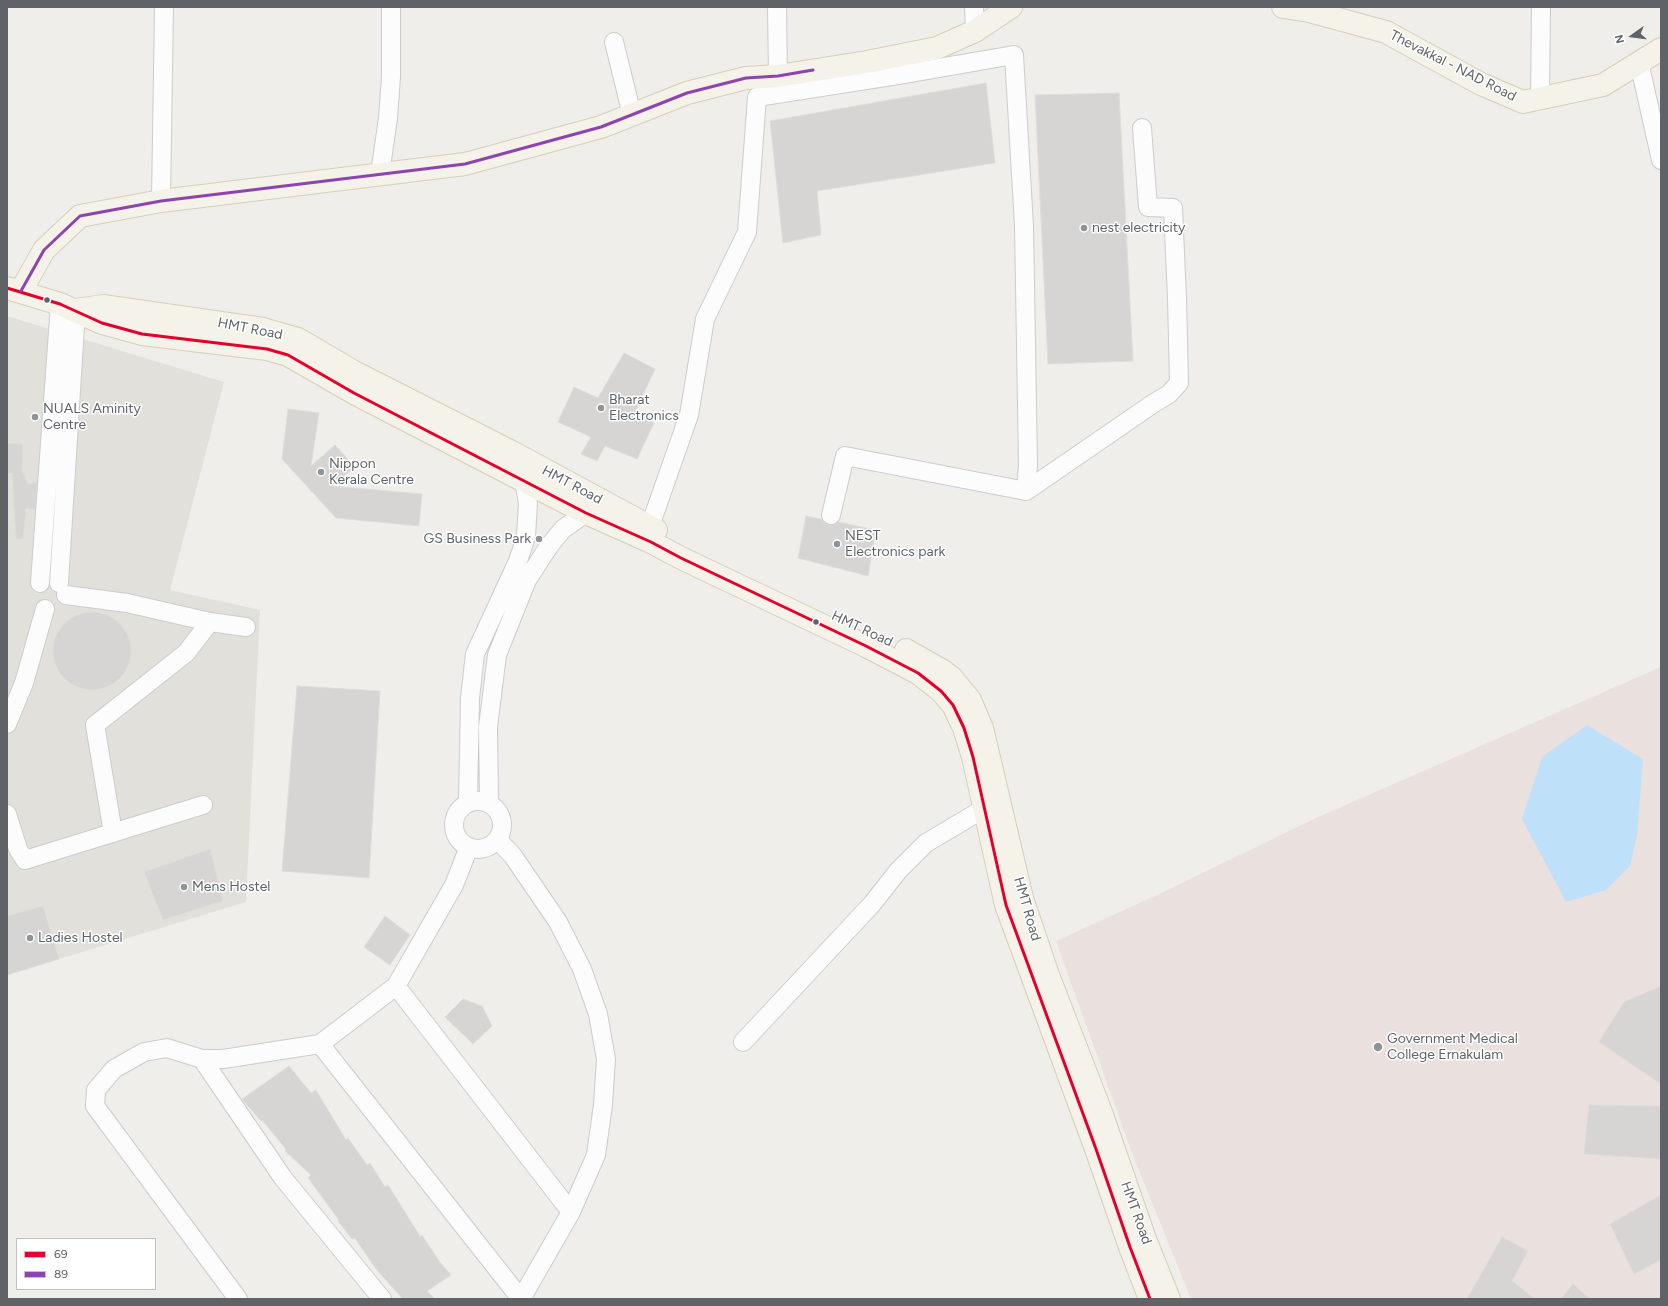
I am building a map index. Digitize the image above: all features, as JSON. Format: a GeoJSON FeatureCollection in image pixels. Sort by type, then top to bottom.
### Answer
{"type":"FeatureCollection","features":[{"type":"Feature","properties":{"kind":"main road"},"geometry":{"type":"LineString","coordinates":[[14,289],[44,250],[80,216],[161,201],[465,164],[601,127],[687,93],[746,78],[778,76],[867,62],[937,48],[975,30],[1011,7]]}},
{"type":"Feature","properties":{"kind":"main road","name":"Thevakkal - NAD Road"},"geometry":{"type":"LineString","coordinates":[[1284,7],[1309,9],[1386,32],[1481,84],[1523,102],[1603,85],[1661,49]]}},
{"type":"Feature","properties":{"kind":"main road","name":"HMT Road"},"geometry":{"type":"LineString","coordinates":[[14,289],[68,307],[102,323],[142,334],[267,349],[288,355],[354,393],[586,513],[652,542],[681,558],[866,646],[918,673],[946,685],[970,700],[982,728],[1022,898],[1048,975],[1101,1112],[1145,1239],[1169,1299]]}},
{"type":"Feature","properties":{"kind":"main road","name":"HMT Road"},"geometry":{"type":"LineString","coordinates":[[68,307],[103,306],[263,329],[298,339],[356,373],[512,452],[717,563],[902,648],[942,671],[953,705],[964,728],[973,756],[1006,905],[1150,1299]]}},
{"type":"Feature","properties":{"kind":"street"},"geometry":{"type":"LineString","coordinates":[[161,201],[164,7]]}},
{"type":"Feature","properties":{"kind":"street"},"geometry":{"type":"LineString","coordinates":[[380,174],[389,112],[391,77],[391,7]]}},
{"type":"Feature","properties":{"kind":"street"},"geometry":{"type":"LineString","coordinates":[[777,7],[778,76]]}},
{"type":"Feature","properties":{"kind":"street"},"geometry":{"type":"LineString","coordinates":[[974,7],[975,30]]}},
{"type":"Feature","properties":{"kind":"street"},"geometry":{"type":"LineString","coordinates":[[1540,99],[1541,7]]}},
{"type":"Feature","properties":{"kind":"street"},"geometry":{"type":"LineString","coordinates":[[614,42],[632,115]]}},
{"type":"Feature","properties":{"kind":"street"},"geometry":{"type":"LineString","coordinates":[[650,526],[689,415],[705,319],[747,232],[757,96],[898,75],[1014,55],[1024,226],[1028,465],[1026,491]]}},
{"type":"Feature","properties":{"kind":"street"},"geometry":{"type":"LineString","coordinates":[[1639,62],[1661,160]]}},
{"type":"Feature","properties":{"kind":"street"},"geometry":{"type":"LineString","coordinates":[[831,515],[845,456],[1026,491],[1169,394],[1179,383],[1173,208],[1148,207],[1142,128]]}},
{"type":"Feature","properties":{"kind":"street"},"geometry":{"type":"LineString","coordinates":[[68,307],[63,604],[59,608],[50,610],[45,609],[37,603],[35,592],[40,583],[68,307]]}},
{"type":"Feature","properties":{"kind":"street"},"geometry":{"type":"LineString","coordinates":[[468,802],[470,698],[474,654],[518,561],[526,537],[528,503],[524,481]]}},
{"type":"Feature","properties":{"kind":"street"},"geometry":{"type":"LineString","coordinates":[[489,803],[488,726],[497,655],[527,580],[563,529],[586,513]]}},
{"type":"Feature","properties":{"kind":"street"},"geometry":{"type":"LineString","coordinates":[[40,583],[50,580],[63,589],[210,622],[246,627]]}},
{"type":"Feature","properties":{"kind":"street"},"geometry":{"type":"LineString","coordinates":[[7,724],[24,683],[45,609]]}},
{"type":"Feature","properties":{"kind":"street"},"geometry":{"type":"LineString","coordinates":[[113,833],[95,725],[186,653],[210,622]]}},
{"type":"Feature","properties":{"kind":"street"},"geometry":{"type":"LineString","coordinates":[[476,800],[489,803],[498,810],[501,817],[503,825],[498,840],[484,849],[477,850],[469,847],[459,840],[454,829],[457,813],[468,802],[476,800]]}},
{"type":"Feature","properties":{"kind":"street"},"geometry":{"type":"LineString","coordinates":[[7,814],[18,849],[25,860],[203,806]]}},
{"type":"Feature","properties":{"kind":"street"},"geometry":{"type":"LineString","coordinates":[[743,1042],[872,904],[898,871],[926,843],[985,808]]}},
{"type":"Feature","properties":{"kind":"street"},"geometry":{"type":"LineString","coordinates":[[320,1044],[521,1299],[571,1212],[596,1155],[603,1105],[606,1059],[598,1014],[582,969],[558,922],[513,856],[498,840]]}},
{"type":"Feature","properties":{"kind":"street"},"geometry":{"type":"LineString","coordinates":[[238,1299],[96,1106],[96,1090],[114,1069],[144,1052],[167,1048],[202,1059],[223,1059],[320,1044],[396,986],[454,885],[469,847]]}},
{"type":"Feature","properties":{"kind":"street"},"geometry":{"type":"LineString","coordinates":[[396,986],[571,1212]]}},
{"type":"Feature","properties":{"kind":"street"},"geometry":{"type":"LineString","coordinates":[[202,1059],[284,1178],[382,1299]]}},
{"type":"Feature","properties":{"kind":"shaded area"},"geometry":{"type":"Polygon","coordinates":[[[7,316],[224,382],[170,590],[260,610],[246,902],[7,975],[7,316]]]}},
{"type":"Feature","properties":{"kind":"shaded area","name":"Government Medical College Ernakulam"},"geometry":{"type":"Polygon","coordinates":[[[1661,667],[1661,1299],[1191,1299],[1132,1153],[1056,941],[1157,895],[1316,818],[1661,667]]]}},
{"type":"Feature","properties":{"kind":"water"},"geometry":{"type":"Polygon","coordinates":[[[1587,725],[1643,759],[1637,835],[1630,866],[1606,890],[1566,902],[1522,819],[1542,757],[1587,725]]]}},
{"type":"Feature","properties":{"kind":"building"},"geometry":{"type":"Polygon","coordinates":[[[986,83],[995,163],[817,191],[821,235],[783,243],[770,121],[986,83]]]}},
{"type":"Feature","properties":{"kind":"building","name":"nest electricity"},"geometry":{"type":"Polygon","coordinates":[[[1119,93],[1133,361],[1048,364],[1035,95],[1119,93]]]}},
{"type":"Feature","properties":{"kind":"building","name":"Bharat Electronics"},"geometry":{"type":"Polygon","coordinates":[[[624,353],[655,369],[635,412],[654,423],[637,459],[605,446],[597,461],[581,454],[591,437],[558,422],[574,387],[598,398],[624,353]]]}},
{"type":"Feature","properties":{"kind":"building","name":"Nippon Kerala Centre"},"geometry":{"type":"Polygon","coordinates":[[[288,409],[319,413],[311,466],[335,445],[355,467],[332,486],[422,494],[419,526],[336,518],[282,459],[288,409]]]}},
{"type":"Feature","properties":{"kind":"building"},"geometry":{"type":"Polygon","coordinates":[[[7,443],[23,444],[22,470],[28,484],[37,482],[35,509],[26,509],[23,539],[16,539],[12,473],[7,474],[7,443]]]}},
{"type":"Feature","properties":{"kind":"building","name":"NEST Electronics park"},"geometry":{"type":"Polygon","coordinates":[[[806,516],[821,519],[824,523],[829,525],[834,525],[838,522],[876,530],[868,576],[798,558],[806,516]]]}},
{"type":"Feature","properties":{"kind":"building"},"geometry":{"type":"Polygon","coordinates":[[[92,612],[107,615],[120,623],[128,636],[131,651],[128,666],[120,679],[107,687],[92,690],[77,687],[64,679],[56,666],[53,651],[56,636],[64,623],[77,615],[92,612]]]}},
{"type":"Feature","properties":{"kind":"building"},"geometry":{"type":"Polygon","coordinates":[[[297,686],[380,691],[369,878],[282,871],[297,686]]]}},
{"type":"Feature","properties":{"kind":"building","name":"Mens Hostel"},"geometry":{"type":"Polygon","coordinates":[[[210,849],[223,901],[163,920],[144,872],[210,849]]]}},
{"type":"Feature","properties":{"kind":"building","name":"Ladies Hostel"},"geometry":{"type":"Polygon","coordinates":[[[43,906],[59,959],[7,975],[7,916],[43,906]]]}},
{"type":"Feature","properties":{"kind":"building"},"geometry":{"type":"Polygon","coordinates":[[[385,916],[410,935],[390,965],[364,947],[385,916]]]}},
{"type":"Feature","properties":{"kind":"building"},"geometry":{"type":"Polygon","coordinates":[[[1661,986],[1661,1084],[1599,1042],[1624,1002],[1661,986]]]}},
{"type":"Feature","properties":{"kind":"building"},"geometry":{"type":"Polygon","coordinates":[[[463,999],[482,1006],[492,1026],[473,1044],[445,1017],[463,999]]]}},
{"type":"Feature","properties":{"kind":"building"},"geometry":{"type":"Polygon","coordinates":[[[289,1066],[311,1093],[316,1090],[346,1140],[348,1138],[367,1165],[370,1163],[385,1187],[388,1185],[420,1236],[422,1235],[439,1261],[451,1275],[427,1291],[435,1299],[403,1299],[376,1269],[355,1238],[352,1239],[338,1221],[339,1220],[308,1178],[311,1175],[285,1151],[286,1149],[242,1099],[289,1066]]]}},
{"type":"Feature","properties":{"kind":"building"},"geometry":{"type":"Polygon","coordinates":[[[1589,1105],[1661,1106],[1661,1159],[1584,1154],[1589,1105]]]}},
{"type":"Feature","properties":{"kind":"building"},"geometry":{"type":"Polygon","coordinates":[[[1661,1195],[1661,1260],[1634,1274],[1610,1224],[1661,1195]]]}},
{"type":"Feature","properties":{"kind":"building"},"geometry":{"type":"Polygon","coordinates":[[[1502,1237],[1528,1251],[1512,1281],[1535,1299],[1467,1299],[1502,1237]]]}},
{"type":"Feature","properties":{"kind":"building"},"geometry":{"type":"Polygon","coordinates":[[[1573,1284],[1590,1299],[1561,1299],[1573,1284]]]}},
{"type":"Feature","properties":{"kind":"transit line","name":"89"},"geometry":{"type":"LineString","coordinates":[[21,291],[44,250],[80,216],[161,201],[465,164],[601,127],[687,93],[746,78],[778,76],[813,70]]}},
{"type":"Feature","properties":{"kind":"transit line","name":"69"},"geometry":{"type":"LineString","coordinates":[[7,288],[60,304],[102,323],[142,334],[267,349],[288,355],[354,393],[586,513],[651,542],[681,558],[866,646],[918,673],[941,691],[953,705],[964,728],[973,757],[1006,905],[1150,1299]]}},
{"type":"Feature","properties":{"kind":"place","name":"nest electricity"},"geometry":{"type":"Point","coordinates":[1084,228]}},
{"type":"Feature","properties":{"kind":"place","name":"Bharat Electronics"},"geometry":{"type":"Point","coordinates":[601,408]}},
{"type":"Feature","properties":{"kind":"place","name":"NUALS Aminity Centre"},"geometry":{"type":"Point","coordinates":[35,417]}},
{"type":"Feature","properties":{"kind":"place","name":"Nippon Kerala Centre"},"geometry":{"type":"Point","coordinates":[321,472]}},
{"type":"Feature","properties":{"kind":"place","name":"GS Business Park"},"geometry":{"type":"Point","coordinates":[539,539]}},
{"type":"Feature","properties":{"kind":"place","name":"NEST Electronics park"},"geometry":{"type":"Point","coordinates":[837,544]}},
{"type":"Feature","properties":{"kind":"place","name":"Mens Hostel"},"geometry":{"type":"Point","coordinates":[184,887]}},
{"type":"Feature","properties":{"kind":"place","name":"Ladies Hostel"},"geometry":{"type":"Point","coordinates":[30,938]}},
{"type":"Feature","properties":{"kind":"place","name":"Government Medical College Ernakulam"},"geometry":{"type":"Point","coordinates":[1378,1047]}}]}
